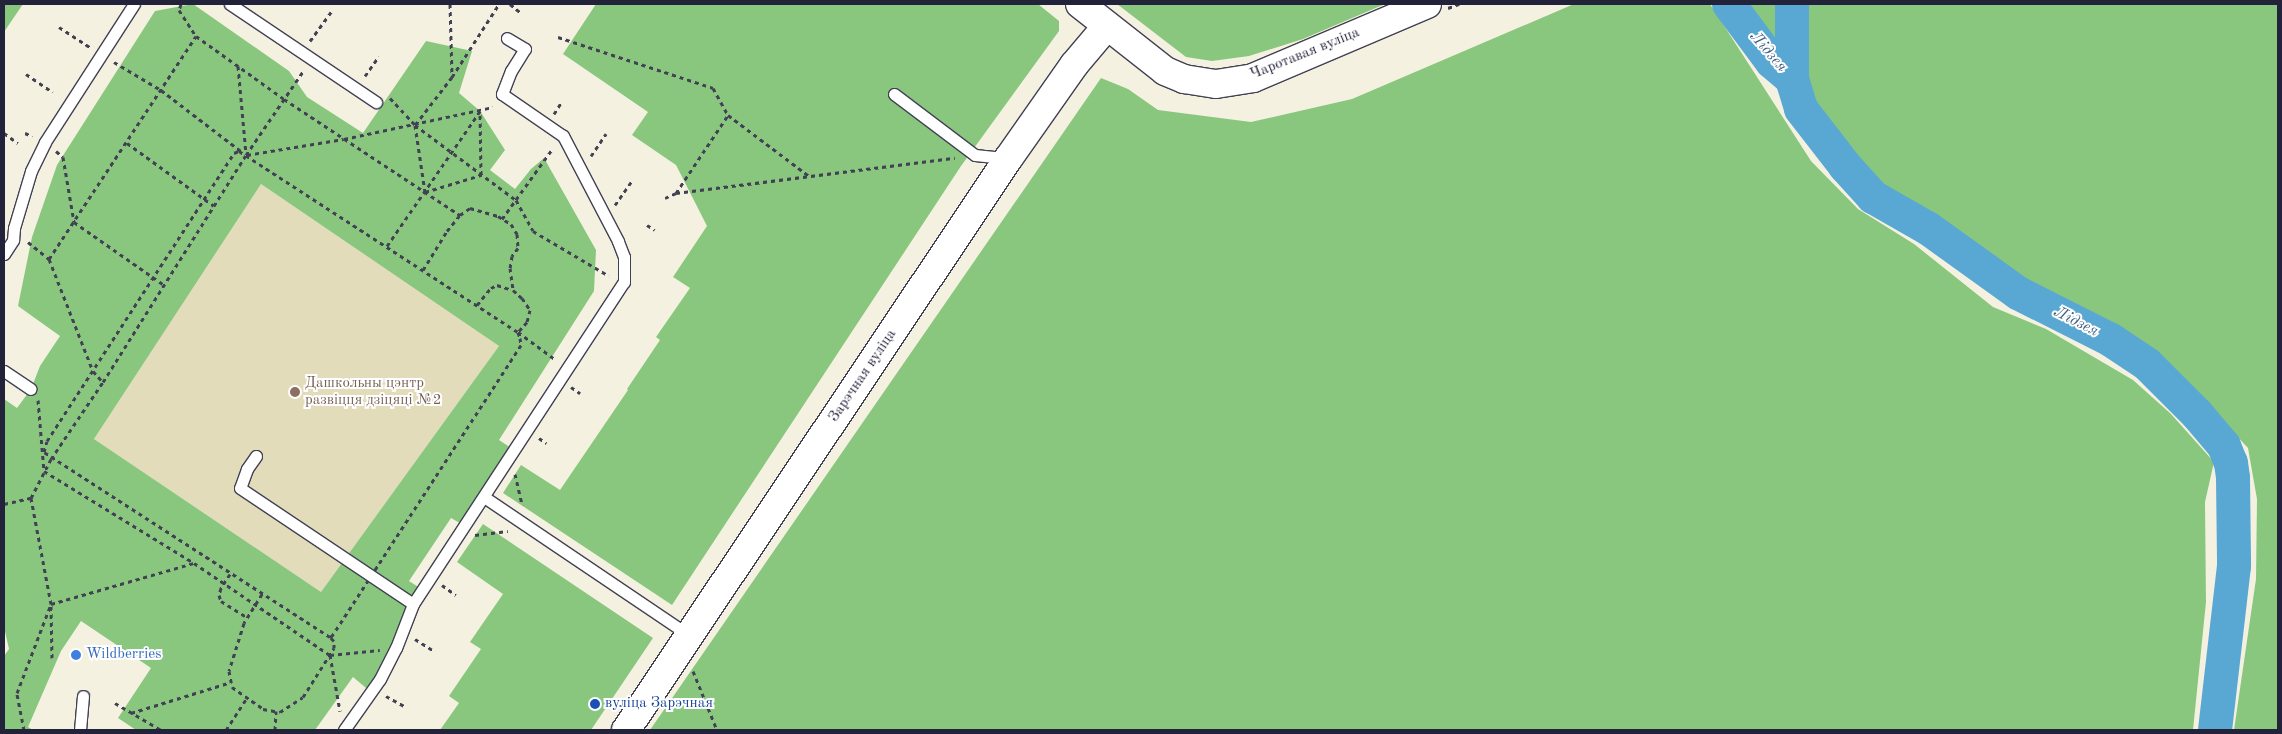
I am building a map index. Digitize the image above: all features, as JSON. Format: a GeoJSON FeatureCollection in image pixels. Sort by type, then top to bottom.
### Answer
{"type":"FeatureCollection","features":[{"type":"Feature","properties":{"kind":"street","name":"Чаротавая вуліца"},"geometry":{"type":"LineString","coordinates":[[1080,4],[1165,71],[1184,79],[1216,84],[1253,78],[1427,4]]}},
{"type":"Feature","properties":{"kind":"street","name":"Зарэчная вуліца"},"geometry":{"type":"LineString","coordinates":[[626,730],[1008,158],[1074,65],[1106,26]]}},
{"type":"Feature","properties":{"kind":"lane"},"geometry":{"type":"LineString","coordinates":[[4,254],[13,240],[31,171],[45,142],[134,4]]}},
{"type":"Feature","properties":{"kind":"lane"},"geometry":{"type":"LineString","coordinates":[[230,4],[376,102]]}},
{"type":"Feature","properties":{"kind":"lane"},"geometry":{"type":"LineString","coordinates":[[344,730],[372,694],[396,648],[413,604],[623,284],[624,257],[618,241],[563,136],[502,94],[511,71],[525,49],[507,38]]}},
{"type":"Feature","properties":{"kind":"lane"},"geometry":{"type":"LineString","coordinates":[[894,94],[975,155],[1008,158]]}},
{"type":"Feature","properties":{"kind":"lane"},"geometry":{"type":"LineString","coordinates":[[4,371],[34,392]]}},
{"type":"Feature","properties":{"kind":"lane"},"geometry":{"type":"LineString","coordinates":[[256,456],[247,469],[240,488],[413,604]]}},
{"type":"Feature","properties":{"kind":"lane"},"geometry":{"type":"LineString","coordinates":[[484,497],[687,641]]}},
{"type":"Feature","properties":{"kind":"lane"},"geometry":{"type":"LineString","coordinates":[[80,730],[83,696]]}},
{"type":"Feature","properties":{"kind":"path"},"geometry":{"type":"LineString","coordinates":[[180,4],[179,10],[196,36],[284,99],[460,215]]}},
{"type":"Feature","properties":{"kind":"path"},"geometry":{"type":"LineString","coordinates":[[450,4],[452,77]]}},
{"type":"Feature","properties":{"kind":"path"},"geometry":{"type":"LineString","coordinates":[[425,192],[414,125],[452,77],[499,4]]}},
{"type":"Feature","properties":{"kind":"path"},"geometry":{"type":"LineString","coordinates":[[510,4],[521,13]]}},
{"type":"Feature","properties":{"kind":"path"},"geometry":{"type":"LineString","coordinates":[[310,41],[333,9]]}},
{"type":"Feature","properties":{"kind":"path"},"geometry":{"type":"LineString","coordinates":[[59,27],[161,90],[246,155],[518,332],[567,367]]}},
{"type":"Feature","properties":{"kind":"path"},"geometry":{"type":"LineString","coordinates":[[49,259],[196,36]]}},
{"type":"Feature","properties":{"kind":"path"},"geometry":{"type":"LineString","coordinates":[[558,37],[713,88],[728,115],[809,176]]}},
{"type":"Feature","properties":{"kind":"path"},"geometry":{"type":"LineString","coordinates":[[363,79],[379,56]]}},
{"type":"Feature","properties":{"kind":"path"},"geometry":{"type":"LineString","coordinates":[[52,658],[51,604],[31,498],[51,458],[103,382],[246,155],[312,58]]}},
{"type":"Feature","properties":{"kind":"path"},"geometry":{"type":"LineString","coordinates":[[238,66],[246,155]]}},
{"type":"Feature","properties":{"kind":"path"},"geometry":{"type":"LineString","coordinates":[[26,74],[53,92]]}},
{"type":"Feature","properties":{"kind":"path"},"geometry":{"type":"LineString","coordinates":[[388,96],[414,125],[516,200],[533,231],[623,284]]}},
{"type":"Feature","properties":{"kind":"path"},"geometry":{"type":"LineString","coordinates":[[387,246],[480,111]]}},
{"type":"Feature","properties":{"kind":"path"},"geometry":{"type":"LineString","coordinates":[[262,594],[247,617],[228,670],[232,687],[246,699],[263,709],[280,712],[303,697],[334,648],[334,641],[330,637],[51,458],[44,452],[44,447],[234,153],[239,152],[246,155],[344,139],[480,111]]}},
{"type":"Feature","properties":{"kind":"path"},"geometry":{"type":"LineString","coordinates":[[480,111],[481,175]]}},
{"type":"Feature","properties":{"kind":"path"},"geometry":{"type":"LineString","coordinates":[[676,193],[728,115]]}},
{"type":"Feature","properties":{"kind":"path"},"geometry":{"type":"LineString","coordinates":[[4,133],[18,143]]}},
{"type":"Feature","properties":{"kind":"path"},"geometry":{"type":"LineString","coordinates":[[25,133],[45,142],[63,157],[74,222],[164,285]]}},
{"type":"Feature","properties":{"kind":"path"},"geometry":{"type":"LineString","coordinates":[[586,163],[606,134]]}},
{"type":"Feature","properties":{"kind":"path"},"geometry":{"type":"LineString","coordinates":[[502,219],[544,158],[563,136]]}},
{"type":"Feature","properties":{"kind":"path"},"geometry":{"type":"LineString","coordinates":[[127,143],[214,206]]}},
{"type":"Feature","properties":{"kind":"path"},"geometry":{"type":"LineString","coordinates":[[665,198],[676,193],[975,155]]}},
{"type":"Feature","properties":{"kind":"path"},"geometry":{"type":"LineString","coordinates":[[425,192],[481,175]]}},
{"type":"Feature","properties":{"kind":"path"},"geometry":{"type":"LineString","coordinates":[[611,210],[632,181]]}},
{"type":"Feature","properties":{"kind":"path"},"geometry":{"type":"LineString","coordinates":[[423,270],[460,215],[470,208],[502,219],[511,224],[517,234],[518,248],[512,256],[510,268],[513,290]]}},
{"type":"Feature","properties":{"kind":"path"},"geometry":{"type":"LineString","coordinates":[[647,225],[655,230]]}},
{"type":"Feature","properties":{"kind":"path"},"geometry":{"type":"LineString","coordinates":[[14,231],[49,259],[93,371],[103,382]]}},
{"type":"Feature","properties":{"kind":"path"},"geometry":{"type":"LineString","coordinates":[[477,305],[491,288],[497,285],[513,290],[522,298],[530,310],[527,322],[518,332]]}},
{"type":"Feature","properties":{"kind":"path"},"geometry":{"type":"LineString","coordinates":[[330,637],[521,345],[518,332]]}},
{"type":"Feature","properties":{"kind":"path"},"geometry":{"type":"LineString","coordinates":[[568,386],[580,393]]}},
{"type":"Feature","properties":{"kind":"path"},"geometry":{"type":"LineString","coordinates":[[34,392],[44,471]]}},
{"type":"Feature","properties":{"kind":"path"},"geometry":{"type":"LineString","coordinates":[[44,471],[194,563],[330,655],[396,648]]}},
{"type":"Feature","properties":{"kind":"path"},"geometry":{"type":"LineString","coordinates":[[514,471],[524,513]]}},
{"type":"Feature","properties":{"kind":"path"},"geometry":{"type":"LineString","coordinates":[[4,504],[31,498]]}},
{"type":"Feature","properties":{"kind":"path"},"geometry":{"type":"LineString","coordinates":[[472,535],[513,530]]}},
{"type":"Feature","properties":{"kind":"path"},"geometry":{"type":"LineString","coordinates":[[51,604],[194,563]]}},
{"type":"Feature","properties":{"kind":"path"},"geometry":{"type":"LineString","coordinates":[[230,574],[219,595],[221,601],[247,617]]}},
{"type":"Feature","properties":{"kind":"path"},"geometry":{"type":"LineString","coordinates":[[439,584],[456,595]]}},
{"type":"Feature","properties":{"kind":"path"},"geometry":{"type":"LineString","coordinates":[[24,730],[17,693],[51,604]]}},
{"type":"Feature","properties":{"kind":"path"},"geometry":{"type":"LineString","coordinates":[[411,637],[434,651]]}},
{"type":"Feature","properties":{"kind":"path"},"geometry":{"type":"LineString","coordinates":[[687,641],[718,730]]}},
{"type":"Feature","properties":{"kind":"path"},"geometry":{"type":"LineString","coordinates":[[330,655],[341,714]]}},
{"type":"Feature","properties":{"kind":"path"},"geometry":{"type":"LineString","coordinates":[[131,713],[231,682]]}},
{"type":"Feature","properties":{"kind":"path"},"geometry":{"type":"LineString","coordinates":[[386,696],[404,706]]}},
{"type":"Feature","properties":{"kind":"path"},"geometry":{"type":"LineString","coordinates":[[226,730],[246,699]]}},
{"type":"Feature","properties":{"kind":"path"},"geometry":{"type":"LineString","coordinates":[[115,703],[161,730]]}},
{"type":"Feature","properties":{"kind":"path"},"geometry":{"type":"LineString","coordinates":[[275,730],[276,711]]}},
{"type":"Feature","properties":{"kind":"shaded area","name":"Дашкольны цэнтр развіцця дзіцяці №2"},"geometry":{"type":"Polygon","coordinates":[[[261,184],[499,346],[321,592],[94,439],[261,184]]]}},
{"type":"Feature","properties":{"kind":"green space"},"geometry":{"type":"Polygon","coordinates":[[[4,4],[23,4],[4,32],[4,4]]]}},
{"type":"Feature","properties":{"kind":"green space"},"geometry":{"type":"Polygon","coordinates":[[[193,4],[289,71],[307,97],[363,133],[426,41],[472,51],[459,93],[480,111],[505,150],[490,170],[515,189],[531,169],[544,158],[596,250],[594,291],[499,440],[514,450],[465,526],[451,518],[409,581],[423,590],[372,693],[353,677],[315,730],[136,730],[118,718],[151,668],[81,621],[61,651],[28,727],[33,730],[4,730],[4,656],[9,649],[4,627],[4,399],[17,408],[31,389],[40,366],[60,336],[18,306],[32,237],[57,165],[155,11],[193,4]],[[261,184],[94,439],[321,592],[499,346],[261,184]]]}},
{"type":"Feature","properties":{"kind":"green space"},"geometry":{"type":"Polygon","coordinates":[[[596,4],[1038,4],[1059,21],[1059,31],[961,166],[672,605],[503,493],[521,465],[560,490],[628,390],[660,340],[656,337],[690,288],[673,277],[707,226],[676,165],[632,135],[648,112],[563,54],[596,4]]]}},
{"type":"Feature","properties":{"kind":"green space"},"geometry":{"type":"Polygon","coordinates":[[[1117,4],[1385,4],[1303,39],[1249,56],[1212,61],[1186,57],[1117,4]]]}},
{"type":"Feature","properties":{"kind":"green space"},"geometry":{"type":"Polygon","coordinates":[[[1574,4],[1710,4],[1811,161],[1858,209],[1914,244],[1993,307],[2046,329],[2133,380],[2171,414],[2214,462],[2205,502],[2206,602],[2193,730],[650,730],[1101,78],[1128,89],[1158,110],[1251,122],[1352,99],[1574,4]]]}},
{"type":"Feature","properties":{"kind":"green space"},"geometry":{"type":"Polygon","coordinates":[[[1737,4],[1776,4],[1783,35],[1776,57],[1737,4]]]}},
{"type":"Feature","properties":{"kind":"green space"},"geometry":{"type":"Polygon","coordinates":[[[1799,4],[2278,4],[2278,730],[2234,730],[2256,579],[2257,499],[2248,448],[2193,389],[2172,378],[2139,352],[1967,256],[1937,226],[1878,189],[1844,153],[1809,105],[1799,79],[1799,4]]]}},
{"type":"Feature","properties":{"kind":"green space"},"geometry":{"type":"Polygon","coordinates":[[[483,524],[653,638],[591,730],[440,730],[459,703],[449,696],[481,649],[470,642],[503,594],[457,562],[483,524]]]}},
{"type":"Feature","properties":{"kind":"waterway","name":"Лідзея"},"geometry":{"type":"LineString","coordinates":[[1729,4],[1772,62],[1792,79],[1801,109],[1845,166],[1873,197],[1929,229],[2018,293],[2111,340],[2147,364],[2197,414],[2224,446],[2231,463],[2233,478],[2234,566],[2215,730]]}},
{"type":"Feature","properties":{"kind":"waterway"},"geometry":{"type":"LineString","coordinates":[[1792,4],[1792,79]]}},
{"type":"Feature","properties":{"kind":"place","name":"Дашкольны цэнтр развіцця дзіцяці №2"},"geometry":{"type":"Point","coordinates":[295,392]}},
{"type":"Feature","properties":{"kind":"place","name":"Wildberries"},"geometry":{"type":"Point","coordinates":[76,655]}},
{"type":"Feature","properties":{"kind":"place","name":"вуліца Зарэчная"},"geometry":{"type":"Point","coordinates":[595,704]}}]}
